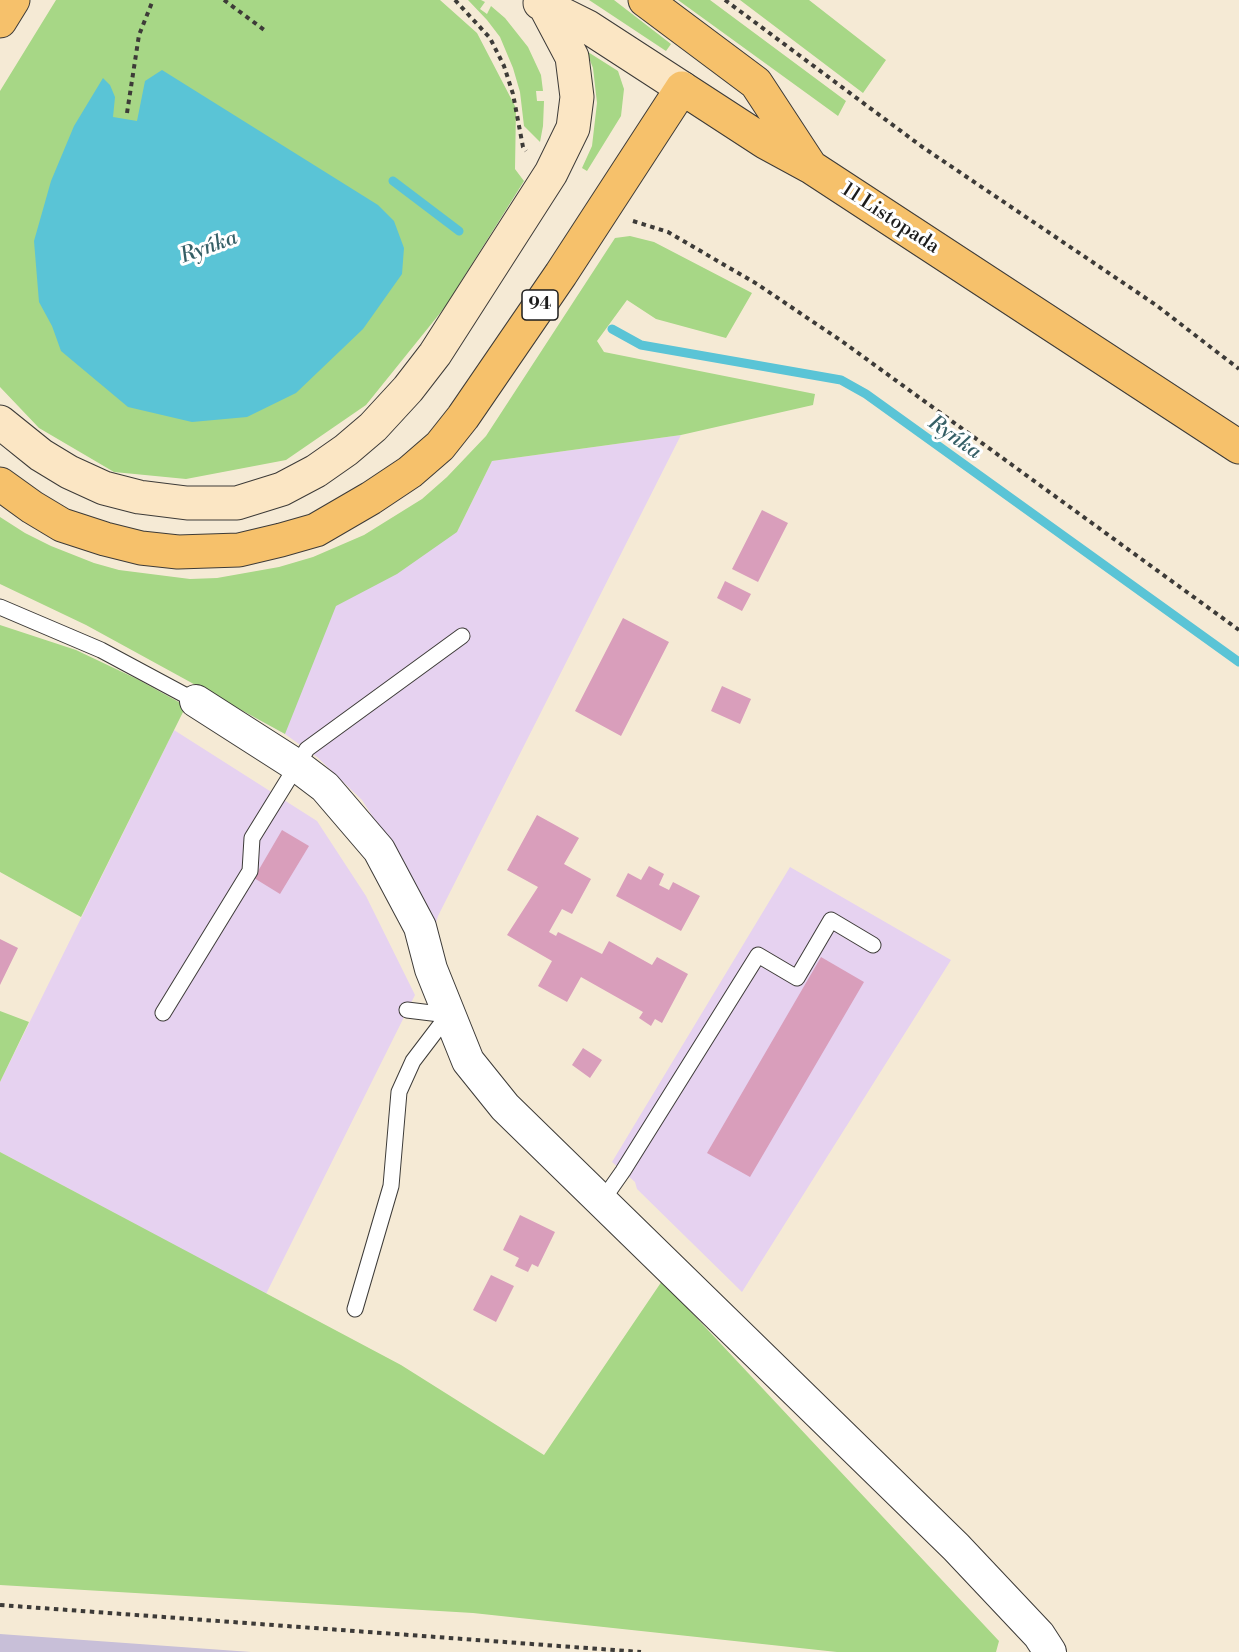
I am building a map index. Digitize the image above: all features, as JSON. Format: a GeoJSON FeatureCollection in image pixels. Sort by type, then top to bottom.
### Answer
{"type":"FeatureCollection","features":[{"type":"Feature","properties":{"kind":"main road"},"geometry":{"type":"LineString","coordinates":[[0,21],[13,0]]}},
{"type":"Feature","properties":{"kind":"main road"},"geometry":{"type":"LineString","coordinates":[[645,0],[756,83],[811,167]]}},
{"type":"Feature","properties":{"kind":"main road"},"geometry":{"type":"LineString","coordinates":[[0,422],[41,456],[104,488],[139,497],[187,502],[237,502],[282,489],[316,471],[346,450],[373,427],[408,389],[435,354],[551,173],[573,128],[577,97],[572,57],[540,3]]}},
{"type":"Feature","properties":{"kind":"main road","name":"11 Listopada"},"geometry":{"type":"LineString","coordinates":[[540,3],[588,27],[765,142],[811,167],[1239,447]]}},
{"type":"Feature","properties":{"kind":"main road","name":"94"},"geometry":{"type":"LineString","coordinates":[[0,484],[62,525],[141,548],[178,552],[239,550],[316,530],[410,472],[440,446],[463,417],[561,274],[682,88]]}},
{"type":"Feature","properties":{"kind":"street"},"geometry":{"type":"LineString","coordinates":[[196,701],[296,765],[325,787],[379,850],[420,927],[431,969],[468,1061],[498,1100],[956,1547],[1039,1635],[1050,1652]]}},
{"type":"Feature","properties":{"kind":"lane"},"geometry":{"type":"LineString","coordinates":[[0,607],[101,650],[196,701]]}},
{"type":"Feature","properties":{"kind":"lane"},"geometry":{"type":"LineString","coordinates":[[163,1013],[250,871],[252,838],[307,749],[462,636]]}},
{"type":"Feature","properties":{"kind":"lane"},"geometry":{"type":"LineString","coordinates":[[602,1201],[758,955],[797,978],[831,920],[873,945]]}},
{"type":"Feature","properties":{"kind":"lane"},"geometry":{"type":"LineString","coordinates":[[407,1010],[448,1015]]}},
{"type":"Feature","properties":{"kind":"lane"},"geometry":{"type":"LineString","coordinates":[[355,1309],[391,1186],[399,1092],[413,1061],[448,1015]]}},
{"type":"Feature","properties":{"kind":"path"},"geometry":{"type":"LineString","coordinates":[[127,113],[140,35],[153,0]]}},
{"type":"Feature","properties":{"kind":"path"},"geometry":{"type":"LineString","coordinates":[[224,0],[267,32]]}},
{"type":"Feature","properties":{"kind":"path"},"geometry":{"type":"LineString","coordinates":[[456,0],[489,38],[504,66],[513,94],[523,147],[529,155]]}},
{"type":"Feature","properties":{"kind":"path"},"geometry":{"type":"LineString","coordinates":[[725,0],[921,146],[1156,305],[1239,369]]}},
{"type":"Feature","properties":{"kind":"path"},"geometry":{"type":"LineString","coordinates":[[630,220],[668,232],[767,291],[843,342],[1239,630]]}},
{"type":"Feature","properties":{"kind":"path"},"geometry":{"type":"LineString","coordinates":[[0,1605],[641,1652]]}},
{"type":"Feature","properties":{"kind":"shaded area"},"geometry":{"type":"Polygon","coordinates":[[[681,435],[435,926],[392,847],[362,800],[317,757],[285,734],[135,651],[457,532],[492,461],[681,435]]]}},
{"type":"Feature","properties":{"kind":"shaded area"},"geometry":{"type":"Polygon","coordinates":[[[174,730],[317,821],[366,896],[415,995],[266,1294],[0,1152],[0,1082],[174,730]]]}},
{"type":"Feature","properties":{"kind":"shaded area"},"geometry":{"type":"Polygon","coordinates":[[[790,867],[951,960],[742,1292],[637,1189],[635,1182],[612,1162],[790,867]]]}},
{"type":"Feature","properties":{"kind":"shaded area"},"geometry":{"type":"Polygon","coordinates":[[[0,1634],[251,1652],[0,1652],[0,1634]]]}},
{"type":"Feature","properties":{"kind":"green space"},"geometry":{"type":"Polygon","coordinates":[[[56,0],[440,0],[477,33],[516,108],[515,169],[524,181],[445,307],[366,405],[286,460],[186,479],[114,472],[39,428],[0,387],[0,91],[56,0]]]}},
{"type":"Feature","properties":{"kind":"green space"},"geometry":{"type":"Polygon","coordinates":[[[468,0],[485,2],[480,9],[487,14],[491,6],[505,18],[528,47],[541,75],[543,91],[536,91],[537,101],[544,101],[540,142],[524,126],[520,92],[500,37],[468,0]]]}},
{"type":"Feature","properties":{"kind":"green space"},"geometry":{"type":"Polygon","coordinates":[[[589,0],[614,0],[671,44],[666,51],[589,0]]]}},
{"type":"Feature","properties":{"kind":"green space"},"geometry":{"type":"Polygon","coordinates":[[[678,0],[710,0],[846,101],[838,116],[678,0]]]}},
{"type":"Feature","properties":{"kind":"green space"},"geometry":{"type":"Polygon","coordinates":[[[740,0],[809,0],[886,60],[863,93],[740,0]]]}},
{"type":"Feature","properties":{"kind":"green space"},"geometry":{"type":"Polygon","coordinates":[[[588,52],[618,71],[624,89],[621,116],[587,171],[582,168],[592,146],[597,103],[593,68],[588,52]]]}},
{"type":"Feature","properties":{"kind":"green space"},"geometry":{"type":"Polygon","coordinates":[[[630,236],[654,242],[752,293],[726,338],[656,319],[627,300],[597,341],[604,352],[815,394],[813,405],[681,435],[492,461],[457,532],[397,574],[336,606],[285,734],[86,625],[0,584],[0,517],[51,546],[94,563],[119,570],[190,579],[217,578],[279,567],[313,557],[364,535],[422,499],[447,477],[486,436],[615,238],[630,236]]]}},
{"type":"Feature","properties":{"kind":"green space"},"geometry":{"type":"Polygon","coordinates":[[[0,625],[76,650],[137,679],[186,706],[81,917],[0,872],[0,625]]]}},
{"type":"Feature","properties":{"kind":"green space"},"geometry":{"type":"Polygon","coordinates":[[[0,1011],[29,1022],[0,1082],[0,1011]]]}},
{"type":"Feature","properties":{"kind":"green space"},"geometry":{"type":"Polygon","coordinates":[[[0,1152],[401,1365],[544,1455],[662,1281],[999,1641],[996,1652],[837,1652],[473,1613],[0,1585],[0,1152]]]}},
{"type":"Feature","properties":{"kind":"water"},"geometry":{"type":"Polygon","coordinates":[[[162,70],[378,205],[394,221],[404,248],[402,274],[363,329],[296,393],[247,417],[192,422],[128,407],[61,351],[52,326],[39,302],[34,241],[51,181],[74,126],[103,78],[110,85],[115,97],[113,117],[137,121],[145,81],[162,70]]]}},
{"type":"Feature","properties":{"kind":"building"},"geometry":{"type":"Polygon","coordinates":[[[762,510],[788,523],[758,582],[732,569],[762,510]]]}},
{"type":"Feature","properties":{"kind":"building"},"geometry":{"type":"Polygon","coordinates":[[[725,581],[751,594],[742,611],[717,598],[725,581]]]}},
{"type":"Feature","properties":{"kind":"building"},"geometry":{"type":"Polygon","coordinates":[[[623,618],[669,642],[621,736],[575,711],[623,618]]]}},
{"type":"Feature","properties":{"kind":"building"},"geometry":{"type":"Polygon","coordinates":[[[722,686],[751,699],[740,724],[711,711],[722,686]]]}},
{"type":"Feature","properties":{"kind":"building"},"geometry":{"type":"Polygon","coordinates":[[[537,815],[579,838],[564,864],[591,879],[572,914],[562,909],[549,932],[556,936],[558,932],[602,954],[609,941],[652,965],[657,957],[688,974],[662,1023],[655,1019],[651,1026],[639,1018],[643,1012],[581,977],[567,1002],[538,986],[552,961],[507,935],[538,887],[507,870],[537,815]]]}},
{"type":"Feature","properties":{"kind":"building"},"geometry":{"type":"Polygon","coordinates":[[[282,830],[309,846],[280,894],[254,878],[282,830]]]}},
{"type":"Feature","properties":{"kind":"building"},"geometry":{"type":"Polygon","coordinates":[[[649,866],[664,874],[659,885],[669,890],[673,882],[700,896],[681,931],[616,896],[628,873],[641,880],[649,866]]]}},
{"type":"Feature","properties":{"kind":"building"},"geometry":{"type":"Polygon","coordinates":[[[0,939],[18,948],[0,985],[0,939]]]}},
{"type":"Feature","properties":{"kind":"building"},"geometry":{"type":"Polygon","coordinates":[[[821,957],[864,982],[750,1177],[707,1153],[821,957]]]}},
{"type":"Feature","properties":{"kind":"building"},"geometry":{"type":"Polygon","coordinates":[[[583,1048],[602,1060],[590,1078],[572,1065],[583,1048]]]}},
{"type":"Feature","properties":{"kind":"building"},"geometry":{"type":"Polygon","coordinates":[[[520,1215],[555,1232],[538,1267],[532,1264],[528,1272],[515,1266],[519,1258],[503,1250],[520,1215]]]}},
{"type":"Feature","properties":{"kind":"building"},"geometry":{"type":"Polygon","coordinates":[[[491,1275],[514,1286],[496,1322],[473,1310],[491,1275]]]}},
{"type":"Feature","properties":{"kind":"waterway","name":"Ryńka"},"geometry":{"type":"LineString","coordinates":[[393,181],[459,231]]}},
{"type":"Feature","properties":{"kind":"waterway","name":"Ryńka"},"geometry":{"type":"LineString","coordinates":[[612,329],[641,345],[841,380],[866,394],[1239,662]]}}]}
